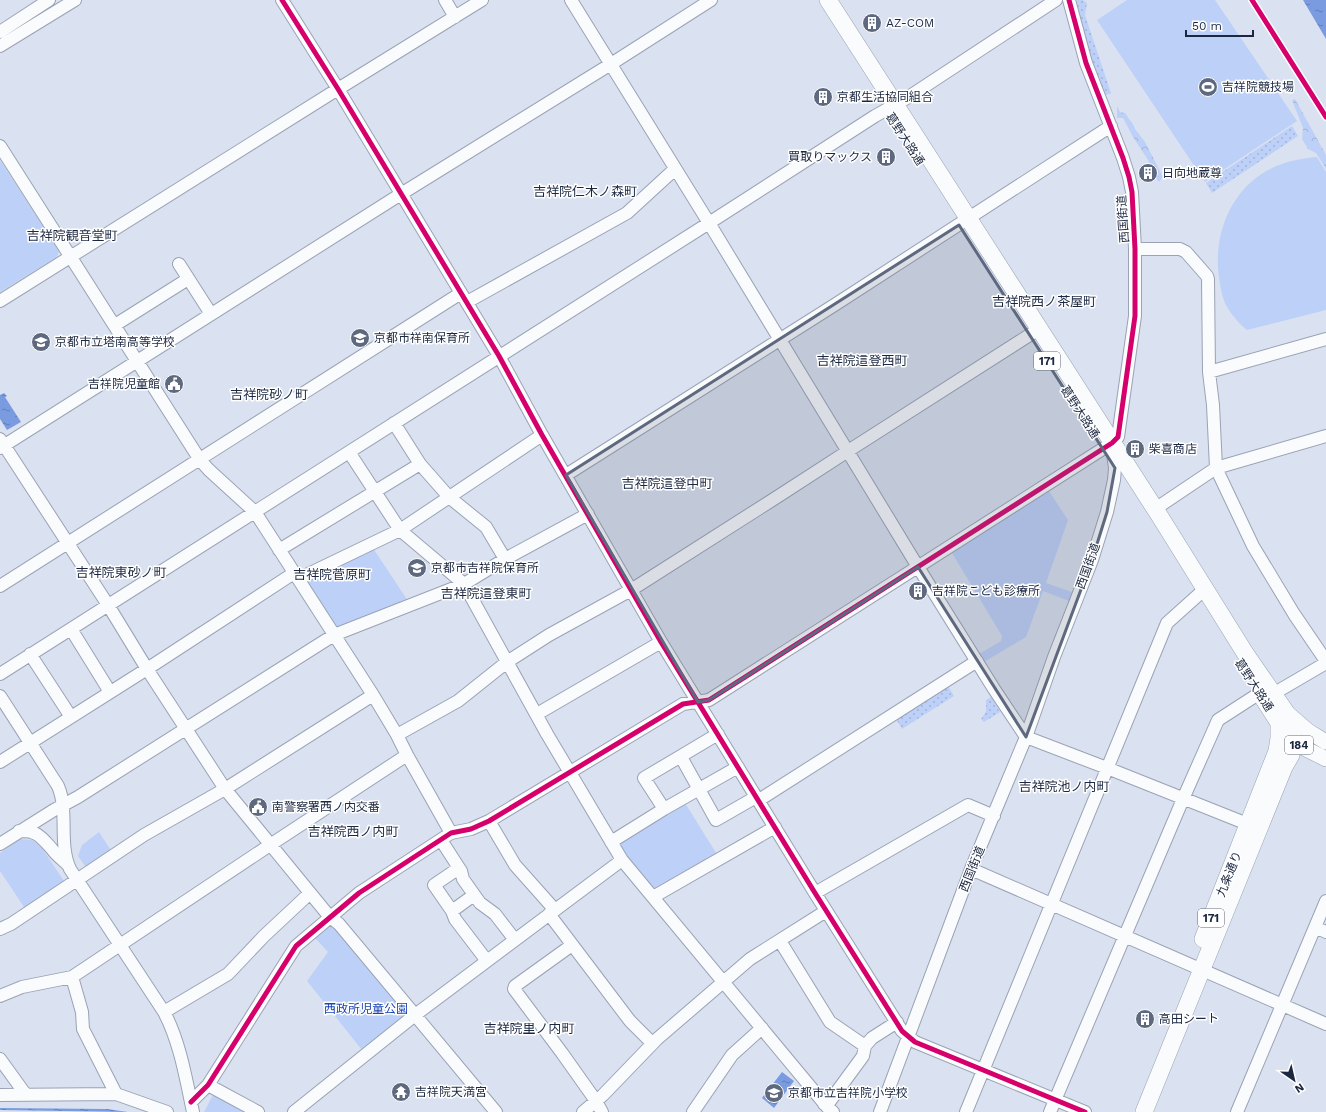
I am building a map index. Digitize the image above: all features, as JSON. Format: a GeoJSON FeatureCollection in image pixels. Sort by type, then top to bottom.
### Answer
{"type":"FeatureCollection","features":[{"type":"Feature","properties":{"kind":"highway","name":"葛野大路通"},"geometry":{"type":"LineString","coordinates":[[826,3],[890,107],[1108,446],[1155,509],[1201,592]]}},
{"type":"Feature","properties":{"kind":"highway","name":"葛野大路通"},"geometry":{"type":"LineString","coordinates":[[1108,446],[1116,468],[1201,592],[1282,717],[1292,728],[1294,742]]}},
{"type":"Feature","properties":{"kind":"highway","name":"九条通り"},"geometry":{"type":"LineString","coordinates":[[1254,827],[1277,751],[1282,717]]}},
{"type":"Feature","properties":{"kind":"highway","name":"九条通り"},"geometry":{"type":"LineString","coordinates":[[1144,1112],[1198,967],[1254,827],[1291,755],[1294,742]]}},
{"type":"Feature","properties":{"kind":"highway","name":"九条通り"},"geometry":{"type":"LineString","coordinates":[[1134,1112],[1198,967]]}},
{"type":"Feature","properties":{"kind":"main road","name":"葛野大路通"},"geometry":{"type":"LineString","coordinates":[[1282,717],[1325,741]]}},
{"type":"Feature","properties":{"kind":"main road"},"geometry":{"type":"LineString","coordinates":[[1277,751],[1300,738],[1308,736],[1325,741]]}},
{"type":"Feature","properties":{"kind":"main road","name":"184"},"geometry":{"type":"LineString","coordinates":[[1294,742],[1326,759]]}},
{"type":"Feature","properties":{"kind":"street"},"geometry":{"type":"LineString","coordinates":[[0,32],[49,0]]}},
{"type":"Feature","properties":{"kind":"street"},"geometry":{"type":"LineString","coordinates":[[0,46],[75,0]]}},
{"type":"Feature","properties":{"kind":"street"},"geometry":{"type":"LineString","coordinates":[[282,0],[338,89],[499,356],[542,435],[661,642],[826,911],[902,1031],[915,1042],[1085,1112]]}},
{"type":"Feature","properties":{"kind":"street"},"geometry":{"type":"LineString","coordinates":[[445,0],[455,16]]}},
{"type":"Feature","properties":{"kind":"street"},"geometry":{"type":"LineString","coordinates":[[0,301],[482,0]]}},
{"type":"Feature","properties":{"kind":"street"},"geometry":{"type":"LineString","coordinates":[[571,0],[709,223],[918,567],[1026,737],[1254,827]]}},
{"type":"Feature","properties":{"kind":"street"},"geometry":{"type":"LineString","coordinates":[[496,1112],[339,924],[329,916],[225,789],[146,669],[68,542],[1,444],[137,361],[712,0]]}},
{"type":"Feature","properties":{"kind":"street"},"geometry":{"type":"LineString","coordinates":[[0,674],[709,223],[1056,0]]}},
{"type":"Feature","properties":{"kind":"street","name":"西国街道"},"geometry":{"type":"LineString","coordinates":[[1069,0],[1086,63],[1123,158],[1132,192],[1135,249],[1135,316],[1118,437],[1108,446]]}},
{"type":"Feature","properties":{"kind":"street"},"geometry":{"type":"LineString","coordinates":[[566,475],[780,340],[1111,126]]}},
{"type":"Feature","properties":{"kind":"street"},"geometry":{"type":"LineString","coordinates":[[0,146],[200,460],[255,512],[397,735],[446,836],[463,879],[480,903],[495,914],[515,940]]}},
{"type":"Feature","properties":{"kind":"street"},"geometry":{"type":"LineString","coordinates":[[0,586],[68,542],[464,297],[627,213],[675,169]]}},
{"type":"Feature","properties":{"kind":"street"},"geometry":{"type":"LineString","coordinates":[[1050,1112],[1182,799],[1218,720],[1267,692],[1326,662],[1294,614],[1253,546],[1216,468],[1209,372],[1207,276],[1186,252],[1180,250],[1135,249]]}},
{"type":"Feature","properties":{"kind":"street"},"geometry":{"type":"LineString","coordinates":[[179,264],[211,314]]}},
{"type":"Feature","properties":{"kind":"street"},"geometry":{"type":"LineString","coordinates":[[115,325],[188,279]]}},
{"type":"Feature","properties":{"kind":"street"},"geometry":{"type":"LineString","coordinates":[[397,735],[458,701],[507,662],[549,635],[631,590],[1034,332]]}},
{"type":"Feature","properties":{"kind":"street"},"geometry":{"type":"LineString","coordinates":[[1209,372],[1326,339]]}},
{"type":"Feature","properties":{"kind":"street"},"geometry":{"type":"LineString","coordinates":[[394,423],[420,464],[449,497],[486,527],[505,559]]}},
{"type":"Feature","properties":{"kind":"street"},"geometry":{"type":"LineString","coordinates":[[0,762],[296,576],[400,530],[542,435]]}},
{"type":"Feature","properties":{"kind":"street"},"geometry":{"type":"LineString","coordinates":[[1155,509],[1216,468],[1326,436]]}},
{"type":"Feature","properties":{"kind":"street"},"geometry":{"type":"LineString","coordinates":[[192,1107],[208,1085],[296,946],[329,916],[359,893],[446,836],[471,829],[489,821],[683,704],[708,700],[1108,446]]}},
{"type":"Feature","properties":{"kind":"street"},"geometry":{"type":"LineString","coordinates":[[349,452],[400,530],[464,584],[507,662],[622,860],[829,1108]]}},
{"type":"Feature","properties":{"kind":"street"},"geometry":{"type":"LineString","coordinates":[[279,550],[420,464]]}},
{"type":"Feature","properties":{"kind":"street","name":"西国街道"},"geometry":{"type":"LineString","coordinates":[[880,1112],[972,869],[1026,737],[1054,657],[1092,560],[1107,512],[1116,468]]}},
{"type":"Feature","properties":{"kind":"street"},"geometry":{"type":"LineString","coordinates":[[0,844],[334,635],[464,584],[505,559],[588,514]]}},
{"type":"Feature","properties":{"kind":"street"},"geometry":{"type":"LineString","coordinates":[[966,1112],[1167,623],[1201,592]]}},
{"type":"Feature","properties":{"kind":"street"},"geometry":{"type":"LineString","coordinates":[[71,629],[110,692]]}},
{"type":"Feature","properties":{"kind":"street"},"geometry":{"type":"LineString","coordinates":[[537,714],[661,642]]}},
{"type":"Feature","properties":{"kind":"street"},"geometry":{"type":"LineString","coordinates":[[30,654],[71,717]]}},
{"type":"Feature","properties":{"kind":"street"},"geometry":{"type":"LineString","coordinates":[[681,757],[716,820],[757,799],[977,661]]}},
{"type":"Feature","properties":{"kind":"street"},"geometry":{"type":"LineString","coordinates":[[0,696],[58,786],[62,795],[64,846],[68,865]]}},
{"type":"Feature","properties":{"kind":"street"},"geometry":{"type":"LineString","coordinates":[[0,929],[11,924],[144,835],[225,789],[373,696]]}},
{"type":"Feature","properties":{"kind":"street"},"geometry":{"type":"LineString","coordinates":[[664,809],[644,778],[718,734]]}},
{"type":"Feature","properties":{"kind":"street"},"geometry":{"type":"LineString","coordinates":[[0,996],[22,987],[72,977],[406,755]]}},
{"type":"Feature","properties":{"kind":"street"},"geometry":{"type":"LineString","coordinates":[[611,842],[664,809],[738,767]]}},
{"type":"Feature","properties":{"kind":"street"},"geometry":{"type":"LineString","coordinates":[[815,893],[968,805],[994,816]]}},
{"type":"Feature","properties":{"kind":"street"},"geometry":{"type":"LineString","coordinates":[[489,821],[515,865],[552,912],[572,945],[630,1021],[652,1043]]}},
{"type":"Feature","properties":{"kind":"street"},"geometry":{"type":"LineString","coordinates":[[653,897],[775,827]]}},
{"type":"Feature","properties":{"kind":"street"},"geometry":{"type":"LineString","coordinates":[[19,831],[27,831],[37,834],[45,839],[52,850],[68,865],[164,1012],[174,1035],[192,1107]]}},
{"type":"Feature","properties":{"kind":"street"},"geometry":{"type":"LineString","coordinates":[[294,1112],[415,1015],[622,860]]}},
{"type":"Feature","properties":{"kind":"street"},"geometry":{"type":"LineString","coordinates":[[459,868],[434,885],[452,910],[454,919],[487,961]]}},
{"type":"Feature","properties":{"kind":"street"},"geometry":{"type":"LineString","coordinates":[[972,869],[1326,1024]]}},
{"type":"Feature","properties":{"kind":"street"},"geometry":{"type":"LineString","coordinates":[[164,1012],[228,974],[264,936],[310,893]]}},
{"type":"Feature","properties":{"kind":"street"},"geometry":{"type":"LineString","coordinates":[[452,910],[474,895]]}},
{"type":"Feature","properties":{"kind":"street"},"geometry":{"type":"LineString","coordinates":[[1237,1112],[1282,1004],[1320,930],[1326,901]]}},
{"type":"Feature","properties":{"kind":"street"},"geometry":{"type":"LineString","coordinates":[[583,1112],[596,1101],[652,1043],[750,959],[826,911]]}},
{"type":"Feature","properties":{"kind":"street"},"geometry":{"type":"LineString","coordinates":[[780,941],[830,1022],[865,1046]]}},
{"type":"Feature","properties":{"kind":"street"},"geometry":{"type":"LineString","coordinates":[[572,945],[515,986],[514,989],[596,1101],[602,1112]]}},
{"type":"Feature","properties":{"kind":"street"},"geometry":{"type":"LineString","coordinates":[[72,977],[82,1012],[83,1029],[116,1094]]}},
{"type":"Feature","properties":{"kind":"street"},"geometry":{"type":"LineString","coordinates":[[829,1108],[830,1101],[863,1056],[865,1046],[872,1038],[897,1022]]}},
{"type":"Feature","properties":{"kind":"street"},"geometry":{"type":"LineString","coordinates":[[693,1112],[732,1055],[762,1028]]}},
{"type":"Feature","properties":{"kind":"street"},"geometry":{"type":"LineString","coordinates":[[0,1059],[26,1095]]}},
{"type":"Feature","properties":{"kind":"street"},"geometry":{"type":"LineString","coordinates":[[208,1085],[258,1112]]}},
{"type":"Feature","properties":{"kind":"street"},"geometry":{"type":"LineString","coordinates":[[0,1095],[116,1094],[168,1112]]}},
{"type":"Feature","properties":{"kind":"highlighted area"},"geometry":{"type":"Polygon","coordinates":[[[959,225],[1115,468],[1107,512],[1092,560],[1026,737],[918,567],[709,700],[698,702],[566,475],[959,225]]]}},
{"type":"Feature","properties":{"kind":"green space"},"geometry":{"type":"Polygon","coordinates":[[[1077,0],[1083,0],[1087,3],[1085,15],[1111,93],[1103,96],[1092,66],[1075,2],[1077,0]]]}},
{"type":"Feature","properties":{"kind":"green space"},"geometry":{"type":"Polygon","coordinates":[[[1127,0],[1215,0],[1297,121],[1205,182],[1097,20],[1127,0]]]}},
{"type":"Feature","properties":{"kind":"green space"},"geometry":{"type":"Polygon","coordinates":[[[1295,99],[1326,155],[1326,169],[1316,153],[1308,149],[1302,139],[1303,128],[1292,100],[1295,99]]]}},
{"type":"Feature","properties":{"kind":"green space"},"geometry":{"type":"Polygon","coordinates":[[[1117,106],[1120,112],[1125,113],[1145,142],[1163,177],[1159,182],[1123,118],[1117,118],[1117,106]]]}},
{"type":"Feature","properties":{"kind":"green space"},"geometry":{"type":"Polygon","coordinates":[[[1292,126],[1298,136],[1212,193],[1206,183],[1292,126]]]}},
{"type":"Feature","properties":{"kind":"green space"},"geometry":{"type":"Polygon","coordinates":[[[1317,157],[1326,172],[1326,310],[1247,330],[1241,325],[1227,307],[1220,287],[1218,270],[1219,242],[1227,216],[1241,193],[1257,177],[1273,167],[1290,161],[1317,157]]]}},
{"type":"Feature","properties":{"kind":"green space"},"geometry":{"type":"Polygon","coordinates":[[[0,160],[59,251],[57,257],[0,292],[0,160]]]}},
{"type":"Feature","properties":{"kind":"green space"},"geometry":{"type":"Polygon","coordinates":[[[1049,491],[1068,520],[1046,583],[1072,592],[1069,601],[1043,591],[1026,637],[984,662],[979,654],[1001,641],[1002,636],[952,553],[1049,491]]]}},
{"type":"Feature","properties":{"kind":"green space"},"geometry":{"type":"Polygon","coordinates":[[[373,548],[408,601],[339,628],[333,625],[307,584],[309,577],[373,548]]]}},
{"type":"Feature","properties":{"kind":"green space"},"geometry":{"type":"Polygon","coordinates":[[[948,686],[954,696],[902,729],[896,719],[948,686]]]}},
{"type":"Feature","properties":{"kind":"green space"},"geometry":{"type":"Polygon","coordinates":[[[991,697],[1000,712],[984,722],[981,719],[986,712],[986,700],[991,697]]]}},
{"type":"Feature","properties":{"kind":"green space"},"geometry":{"type":"Polygon","coordinates":[[[685,803],[718,856],[657,889],[652,888],[617,845],[619,840],[685,803]]]}},
{"type":"Feature","properties":{"kind":"green space"},"geometry":{"type":"Polygon","coordinates":[[[99,832],[112,852],[87,869],[78,856],[82,845],[99,832]]]}},
{"type":"Feature","properties":{"kind":"green space"},"geometry":{"type":"Polygon","coordinates":[[[20,839],[32,840],[40,845],[64,881],[26,910],[0,871],[0,853],[20,839]]]}},
{"type":"Feature","properties":{"kind":"green space","name":"西政所児童公園"},"geometry":{"type":"Polygon","coordinates":[[[329,925],[334,925],[406,1011],[405,1017],[362,1050],[307,981],[328,952],[315,938],[329,925]]]}},
{"type":"Feature","properties":{"kind":"green space"},"geometry":{"type":"Polygon","coordinates":[[[213,1095],[245,1112],[204,1112],[213,1095]]]}},
{"type":"Feature","properties":{"kind":"water"},"geometry":{"type":"Polygon","coordinates":[[[1303,0],[1326,0],[1326,39],[1303,0]]]}},
{"type":"Feature","properties":{"kind":"water"},"geometry":{"type":"Polygon","coordinates":[[[4,393],[21,422],[7,430],[0,419],[0,395],[4,393]]]}},
{"type":"Feature","properties":{"kind":"water"},"geometry":{"type":"Polygon","coordinates":[[[782,1072],[794,1081],[774,1108],[762,1098],[782,1072]]]}},
{"type":"Feature","properties":{"kind":"water"},"geometry":{"type":"Polygon","coordinates":[[[0,1108],[107,1109],[128,1112],[0,1110],[0,1108]]]}},
{"type":"Feature","properties":{"kind":"cycle path"},"geometry":{"type":"LineString","coordinates":[[282,0],[338,89],[499,356],[542,435],[661,642],[815,893],[902,1031],[915,1042],[1085,1112]]}},
{"type":"Feature","properties":{"kind":"cycle path"},"geometry":{"type":"LineString","coordinates":[[191,1102],[208,1085],[296,946],[359,893],[451,833],[471,829],[489,821],[683,704],[709,700],[1112,443],[1118,437],[1135,316],[1135,249],[1132,192],[1123,158],[1086,63],[1069,0]]}},
{"type":"Feature","properties":{"kind":"cycle path"},"geometry":{"type":"LineString","coordinates":[[1252,0],[1326,117]]}},
{"type":"Feature","properties":{"kind":"place","name":"AZ-COM"},"geometry":{"type":"Point","coordinates":[872,23]}},
{"type":"Feature","properties":{"kind":"place","name":"吉祥院競技場"},"geometry":{"type":"Point","coordinates":[1208,87]}},
{"type":"Feature","properties":{"kind":"place","name":"京都生活協同組合"},"geometry":{"type":"Point","coordinates":[823,97]}},
{"type":"Feature","properties":{"kind":"place","name":"買取りマックス"},"geometry":{"type":"Point","coordinates":[886,157]}},
{"type":"Feature","properties":{"kind":"place","name":"日向地蔵尊"},"geometry":{"type":"Point","coordinates":[1148,173]}},
{"type":"Feature","properties":{"kind":"place","name":"京都市祥南保育所"},"geometry":{"type":"Point","coordinates":[360,338]}},
{"type":"Feature","properties":{"kind":"place","name":"京都市立塔南高等学校"},"geometry":{"type":"Point","coordinates":[41,342]}},
{"type":"Feature","properties":{"kind":"place","name":"吉祥院児童館"},"geometry":{"type":"Point","coordinates":[174,384]}},
{"type":"Feature","properties":{"kind":"place","name":"柴喜商店"},"geometry":{"type":"Point","coordinates":[1135,449]}},
{"type":"Feature","properties":{"kind":"place","name":"京都市吉祥院保育所"},"geometry":{"type":"Point","coordinates":[417,568]}},
{"type":"Feature","properties":{"kind":"place","name":"吉祥院こども診療所"},"geometry":{"type":"Point","coordinates":[918,591]}},
{"type":"Feature","properties":{"kind":"place","name":"南警察署西ノ内交番"},"geometry":{"type":"Point","coordinates":[258,807]}},
{"type":"Feature","properties":{"kind":"place","name":"高田シート"},"geometry":{"type":"Point","coordinates":[1145,1019]}},
{"type":"Feature","properties":{"kind":"place","name":"吉祥院天満宮"},"geometry":{"type":"Point","coordinates":[401,1092]}},
{"type":"Feature","properties":{"kind":"place","name":"京都市立吉祥院小学校"},"geometry":{"type":"Point","coordinates":[774,1093]}},
{"type":"Feature","properties":{"kind":"district","name":"吉祥院仁木ノ森町"},"geometry":{"type":"Point","coordinates":[585,191]}},
{"type":"Feature","properties":{"kind":"district","name":"吉祥院観音堂町"},"geometry":{"type":"Point","coordinates":[72,235]}},
{"type":"Feature","properties":{"kind":"district","name":"吉祥院西ノ茶屋町"},"geometry":{"type":"Point","coordinates":[1044,301]}},
{"type":"Feature","properties":{"kind":"district","name":"吉祥院這登西町"},"geometry":{"type":"Point","coordinates":[862,360]}},
{"type":"Feature","properties":{"kind":"district","name":"吉祥院砂ノ町"},"geometry":{"type":"Point","coordinates":[269,394]}},
{"type":"Feature","properties":{"kind":"district","name":"吉祥院這登中町"},"geometry":{"type":"Point","coordinates":[667,483]}},
{"type":"Feature","properties":{"kind":"district","name":"吉祥院東砂ノ町"},"geometry":{"type":"Point","coordinates":[121,572]}},
{"type":"Feature","properties":{"kind":"district","name":"吉祥院菅原町"},"geometry":{"type":"Point","coordinates":[332,574]}},
{"type":"Feature","properties":{"kind":"district","name":"吉祥院這登東町"},"geometry":{"type":"Point","coordinates":[486,593]}},
{"type":"Feature","properties":{"kind":"district","name":"吉祥院池ノ内町"},"geometry":{"type":"Point","coordinates":[1064,786]}},
{"type":"Feature","properties":{"kind":"district","name":"吉祥院西ノ内町"},"geometry":{"type":"Point","coordinates":[353,831]}},
{"type":"Feature","properties":{"kind":"district","name":"吉祥院里ノ内町"},"geometry":{"type":"Point","coordinates":[529,1028]}}]}
